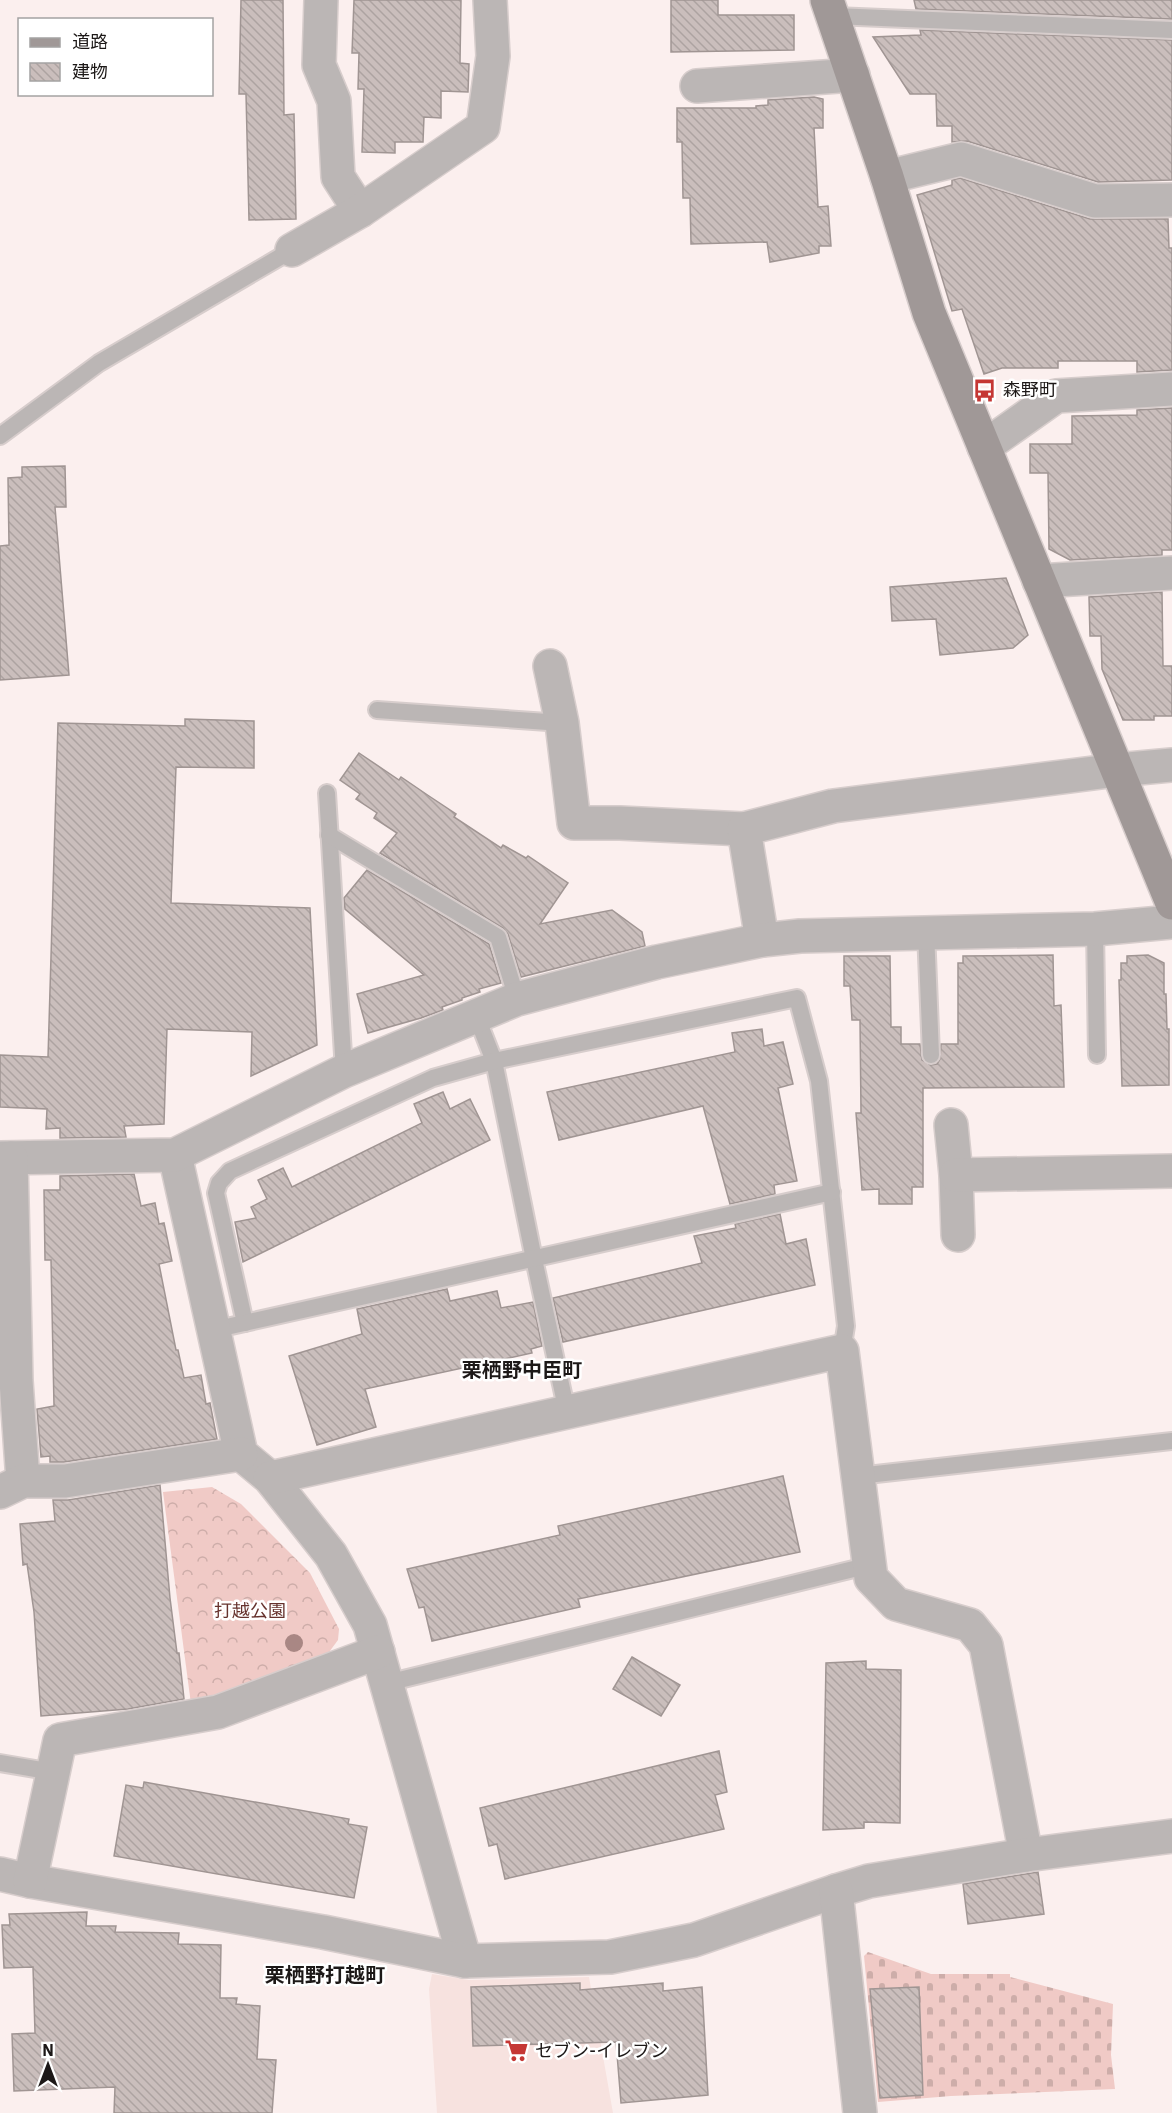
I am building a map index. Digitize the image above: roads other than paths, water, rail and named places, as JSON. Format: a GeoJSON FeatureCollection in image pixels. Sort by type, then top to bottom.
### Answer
{"type":"FeatureCollection","features":[{"type":"Feature","properties":{"kind":"street"},"geometry":{"type":"LineString","coordinates":[[321,0],[319,65],[334,101],[338,177],[360,211]]}},
{"type":"Feature","properties":{"kind":"street"},"geometry":{"type":"LineString","coordinates":[[292,250],[360,211],[483,127],[493,56],[490,0]]}},
{"type":"Feature","properties":{"kind":"street"},"geometry":{"type":"LineString","coordinates":[[831,8],[929,313],[1172,903]]}},
{"type":"Feature","properties":{"kind":"street"},"geometry":{"type":"LineString","coordinates":[[697,86],[853,75]]}},
{"type":"Feature","properties":{"kind":"street"},"geometry":{"type":"LineString","coordinates":[[887,177],[961,159],[1095,201],[1172,200]]}},
{"type":"Feature","properties":{"kind":"street"},"geometry":{"type":"LineString","coordinates":[[984,447],[1056,396],[1172,389]]}},
{"type":"Feature","properties":{"kind":"street"},"geometry":{"type":"LineString","coordinates":[[1040,581],[1172,573]]}},
{"type":"Feature","properties":{"kind":"street"},"geometry":{"type":"LineString","coordinates":[[550,666],[562,723],[574,823],[744,829],[833,806],[1172,765]]}},
{"type":"Feature","properties":{"kind":"street"},"geometry":{"type":"LineString","coordinates":[[744,829],[762,940]]}},
{"type":"Feature","properties":{"kind":"street"},"geometry":{"type":"LineString","coordinates":[[241,1454],[11,1487],[5,1158],[175,1155],[344,1071],[517,999],[657,962],[762,940],[800,936],[926,931],[1095,929],[1172,922]]}},
{"type":"Feature","properties":{"kind":"street"},"geometry":{"type":"LineString","coordinates":[[951,1125],[956,1175],[958,1235]]}},
{"type":"Feature","properties":{"kind":"street"},"geometry":{"type":"LineString","coordinates":[[175,1155],[241,1454],[270,1478],[331,1554],[370,1624],[465,1961]]}},
{"type":"Feature","properties":{"kind":"street"},"geometry":{"type":"LineString","coordinates":[[956,1175],[1172,1171]]}},
{"type":"Feature","properties":{"kind":"street"},"geometry":{"type":"LineString","coordinates":[[270,1478],[842,1351],[872,1578],[896,1604],[970,1625],[986,1645],[1026,1855]]}},
{"type":"Feature","properties":{"kind":"street"},"geometry":{"type":"LineString","coordinates":[[378,1652],[218,1712],[60,1740],[53,1773],[15,1877],[323,1932],[465,1961],[610,1957],[694,1940],[870,1881],[1026,1855],[1172,1836]]}},
{"type":"Feature","properties":{"kind":"street"},"geometry":{"type":"LineString","coordinates":[[836,1891],[860,2113]]}},
{"type":"Feature","properties":{"kind":"lane"},"geometry":{"type":"LineString","coordinates":[[831,8],[1172,30]]}},
{"type":"Feature","properties":{"kind":"lane"},"geometry":{"type":"LineString","coordinates":[[0,436],[99,363],[292,250]]}},
{"type":"Feature","properties":{"kind":"lane"},"geometry":{"type":"LineString","coordinates":[[377,710],[562,723]]}},
{"type":"Feature","properties":{"kind":"lane"},"geometry":{"type":"LineString","coordinates":[[327,793],[344,1071]]}},
{"type":"Feature","properties":{"kind":"lane"},"geometry":{"type":"LineString","coordinates":[[329,835],[498,937],[517,999]]}},
{"type":"Feature","properties":{"kind":"lane"},"geometry":{"type":"LineString","coordinates":[[1095,929],[1097,1055]]}},
{"type":"Feature","properties":{"kind":"lane"},"geometry":{"type":"LineString","coordinates":[[926,931],[931,1055]]}},
{"type":"Feature","properties":{"kind":"lane"},"geometry":{"type":"LineString","coordinates":[[245,1323],[216,1193],[219,1183],[230,1171],[433,1078],[494,1061],[797,998],[819,1081],[846,1326],[842,1351]]}},
{"type":"Feature","properties":{"kind":"lane"},"geometry":{"type":"LineString","coordinates":[[476,1015],[494,1061],[567,1412]]}},
{"type":"Feature","properties":{"kind":"lane"},"geometry":{"type":"LineString","coordinates":[[213,1330],[832,1192]]}},
{"type":"Feature","properties":{"kind":"lane"},"geometry":{"type":"LineString","coordinates":[[858,1476],[1172,1441]]}},
{"type":"Feature","properties":{"kind":"lane"},"geometry":{"type":"LineString","coordinates":[[387,1683],[870,1565]]}},
{"type":"Feature","properties":{"kind":"lane"},"geometry":{"type":"LineString","coordinates":[[0,1763],[53,1773]]}},
{"type":"Feature","properties":{"kind":"place","name":"森野町"},"geometry":{"type":"Point","coordinates":[985,390]}},
{"type":"Feature","properties":{"kind":"place","name":"セブン-イレブン"},"geometry":{"type":"Point","coordinates":[517,2051]}},
{"type":"Feature","properties":{"kind":"district","name":"栗栖野中臣町"},"geometry":{"type":"Point","coordinates":[522,1370]}},
{"type":"Feature","properties":{"kind":"district","name":"栗栖野打越町"},"geometry":{"type":"Point","coordinates":[325,1975]}},
{"type":"Feature","properties":{"kind":"park label","name":"打越公園"},"geometry":{"type":"Point","coordinates":[250,1611]}}]}
